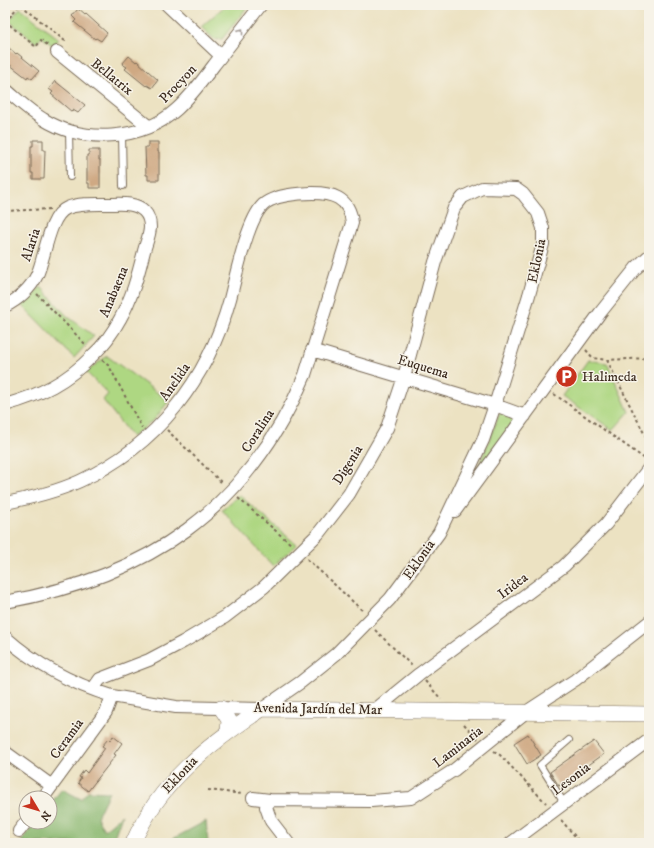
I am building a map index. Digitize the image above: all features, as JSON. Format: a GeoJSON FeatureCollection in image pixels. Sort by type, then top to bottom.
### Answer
{"type":"FeatureCollection","features":[{"type":"Feature","properties":{"kind":"street"},"geometry":{"type":"LineString","coordinates":[[167,5],[221,56]]}},
{"type":"Feature","properties":{"kind":"street","name":"Procyon"},"geometry":{"type":"LineString","coordinates":[[5,89],[43,120],[69,131],[95,136],[122,134],[148,126],[166,118],[192,94],[261,5]]}},
{"type":"Feature","properties":{"kind":"street","name":"Bellatrix"},"geometry":{"type":"LineString","coordinates":[[57,52],[148,126]]}},
{"type":"Feature","properties":{"kind":"street","name":"Digenia"},"geometry":{"type":"LineString","coordinates":[[93,689],[100,679],[149,660],[225,617],[264,587],[301,553],[334,514],[362,473],[386,428],[404,377],[435,262],[454,208],[463,197],[482,188],[516,189]]}},
{"type":"Feature","properties":{"kind":"street","name":"Eklonia"},"geometry":{"type":"LineString","coordinates":[[134,843],[146,817],[168,786],[193,759],[228,732],[318,669],[369,623],[408,578],[439,533],[483,440],[529,295],[543,244],[543,228],[538,213],[529,200],[516,189]]}},
{"type":"Feature","properties":{"kind":"street","name":"Coralina"},"geometry":{"type":"LineString","coordinates":[[5,602],[70,587],[129,565],[184,533],[231,491],[261,456],[285,417],[305,375],[352,223],[351,216],[346,205],[332,195],[307,194],[280,196]]}},
{"type":"Feature","properties":{"kind":"street","name":"Anelida"},"geometry":{"type":"LineString","coordinates":[[5,503],[51,492],[98,472],[131,450],[161,424],[195,381],[213,349],[226,315],[243,250],[255,216],[267,202],[280,196]]}},
{"type":"Feature","properties":{"kind":"street","name":"Anabaena"},"geometry":{"type":"LineString","coordinates":[[5,405],[31,398],[45,391],[83,365],[112,333],[126,308],[135,286],[150,232],[149,221],[143,211],[133,205],[122,204],[80,205],[67,208]]}},
{"type":"Feature","properties":{"kind":"street","name":"Alaria"},"geometry":{"type":"LineString","coordinates":[[5,306],[24,293],[34,281],[57,217],[67,208]]}},
{"type":"Feature","properties":{"kind":"street"},"geometry":{"type":"LineString","coordinates":[[439,533],[579,342],[636,268],[649,256]]}},
{"type":"Feature","properties":{"kind":"street","name":"Euquema"},"geometry":{"type":"LineString","coordinates":[[312,350],[495,405],[525,416]]}},
{"type":"Feature","properties":{"kind":"street","name":"Iridea"},"geometry":{"type":"LineString","coordinates":[[376,709],[419,674],[564,566],[606,524],[649,468]]}},
{"type":"Feature","properties":{"kind":"street","name":"Laminaria"},"geometry":{"type":"LineString","coordinates":[[253,798],[270,800],[379,801],[411,798],[454,770],[526,712],[575,680],[649,622]]}},
{"type":"Feature","properties":{"kind":"street","name":"Avenida Jardín del Mar"},"geometry":{"type":"LineString","coordinates":[[5,637],[27,655],[55,672],[112,696],[156,705],[262,709],[376,709],[649,714]]}},
{"type":"Feature","properties":{"kind":"street","name":"Ceramia"},"geometry":{"type":"LineString","coordinates":[[49,790],[106,712],[112,696]]}},
{"type":"Feature","properties":{"kind":"street"},"geometry":{"type":"LineString","coordinates":[[221,708],[229,720],[228,732]]}},
{"type":"Feature","properties":{"kind":"street","name":"Lesonia"},"geometry":{"type":"LineString","coordinates":[[511,843],[649,740]]}},
{"type":"Feature","properties":{"kind":"street"},"geometry":{"type":"LineString","coordinates":[[5,752],[52,786]]}},
{"type":"Feature","properties":{"kind":"street"},"geometry":{"type":"LineString","coordinates":[[270,800],[266,807],[271,821],[288,843]]}},
{"type":"Feature","properties":{"kind":"lane"},"geometry":{"type":"LineString","coordinates":[[69,131],[70,177]]}},
{"type":"Feature","properties":{"kind":"lane"},"geometry":{"type":"LineString","coordinates":[[122,134],[123,186]]}},
{"type":"Feature","properties":{"kind":"lane"},"geometry":{"type":"LineString","coordinates":[[564,803],[540,765],[569,740]]}},
{"type":"Feature","properties":{"kind":"path"},"geometry":{"type":"LineString","coordinates":[[20,5],[65,41],[57,52],[42,40],[36,47],[5,21],[20,5]]}},
{"type":"Feature","properties":{"kind":"path"},"geometry":{"type":"LineString","coordinates":[[5,211],[67,208]]}},
{"type":"Feature","properties":{"kind":"path"},"geometry":{"type":"LineString","coordinates":[[579,342],[593,358],[607,360],[649,358]]}},
{"type":"Feature","properties":{"kind":"path"},"geometry":{"type":"LineString","coordinates":[[607,360],[649,443]]}},
{"type":"Feature","properties":{"kind":"path"},"geometry":{"type":"LineString","coordinates":[[546,388],[649,462]]}},
{"type":"Feature","properties":{"kind":"path"},"geometry":{"type":"LineString","coordinates":[[161,424],[231,491]]}},
{"type":"Feature","properties":{"kind":"path"},"geometry":{"type":"LineString","coordinates":[[369,623],[419,674]]}},
{"type":"Feature","properties":{"kind":"path"},"geometry":{"type":"LineString","coordinates":[[484,745],[500,755],[554,811],[581,843]]}},
{"type":"Feature","properties":{"kind":"path"},"geometry":{"type":"LineString","coordinates":[[208,790],[246,795],[253,798]]}},
{"type":"Feature","properties":{"kind":"green space"},"geometry":{"type":"Polygon","coordinates":[[[226,5],[249,5],[222,39],[215,40],[201,27],[226,5]]]}},
{"type":"Feature","properties":{"kind":"green space"},"geometry":{"type":"Polygon","coordinates":[[[20,8],[59,39],[53,46],[42,37],[36,43],[9,21],[20,8]]]}},
{"type":"Feature","properties":{"kind":"green space"},"geometry":{"type":"Polygon","coordinates":[[[41,287],[67,316],[94,336],[74,358],[21,304],[41,287]]]}},
{"type":"Feature","properties":{"kind":"green space"},"geometry":{"type":"Polygon","coordinates":[[[107,356],[169,401],[154,420],[132,437],[103,400],[108,394],[86,372],[107,356]]]}},
{"type":"Feature","properties":{"kind":"green space"},"geometry":{"type":"Polygon","coordinates":[[[588,360],[607,363],[629,412],[613,430],[562,396],[588,360]]]}},
{"type":"Feature","properties":{"kind":"green space"},"geometry":{"type":"Polygon","coordinates":[[[500,412],[515,420],[475,476],[500,412]]]}},
{"type":"Feature","properties":{"kind":"green space"},"geometry":{"type":"Polygon","coordinates":[[[239,495],[297,545],[273,566],[222,510],[239,495]]]}},
{"type":"Feature","properties":{"kind":"green space"},"geometry":{"type":"Polygon","coordinates":[[[62,789],[81,799],[88,791],[109,792],[97,817],[104,830],[122,815],[112,843],[20,843],[30,830],[58,830],[58,794],[62,789]]]}},
{"type":"Feature","properties":{"kind":"green space"},"geometry":{"type":"Polygon","coordinates":[[[206,821],[208,843],[166,843],[167,842],[206,821]]]}},
{"type":"Feature","properties":{"kind":"building"},"geometry":{"type":"Polygon","coordinates":[[[78,9],[85,15],[86,14],[107,33],[101,41],[96,38],[95,39],[74,22],[76,20],[72,16],[78,9]]]}},
{"type":"Feature","properties":{"kind":"building"},"geometry":{"type":"Polygon","coordinates":[[[9,48],[39,71],[32,79],[28,76],[27,78],[5,61],[5,53],[9,48]]]}},
{"type":"Feature","properties":{"kind":"building"},"geometry":{"type":"Polygon","coordinates":[[[129,56],[136,62],[137,61],[158,80],[152,88],[147,85],[146,86],[125,69],[127,67],[122,64],[129,56]]]}},
{"type":"Feature","properties":{"kind":"building"},"geometry":{"type":"Polygon","coordinates":[[[55,81],[85,105],[78,113],[73,110],[72,112],[51,94],[53,92],[49,89],[55,81]]]}},
{"type":"Feature","properties":{"kind":"building"},"geometry":{"type":"Polygon","coordinates":[[[33,140],[43,140],[43,150],[45,150],[44,179],[33,179],[33,173],[31,173],[31,146],[33,146],[33,140]]]}},
{"type":"Feature","properties":{"kind":"building"},"geometry":{"type":"Polygon","coordinates":[[[148,142],[158,142],[159,180],[148,180],[148,175],[146,175],[145,147],[148,147],[148,142]]]}},
{"type":"Feature","properties":{"kind":"building"},"geometry":{"type":"Polygon","coordinates":[[[89,150],[99,150],[100,188],[89,188],[89,183],[87,183],[87,155],[89,155],[89,150]]]}},
{"type":"Feature","properties":{"kind":"building"},"geometry":{"type":"Polygon","coordinates":[[[528,734],[541,755],[527,764],[514,743],[528,734]]]}},
{"type":"Feature","properties":{"kind":"building"},"geometry":{"type":"Polygon","coordinates":[[[113,736],[122,743],[114,754],[116,755],[88,791],[78,783],[81,778],[79,777],[84,770],[87,773],[105,748],[102,746],[108,739],[110,741],[113,736]]]}},
{"type":"Feature","properties":{"kind":"building"},"geometry":{"type":"Polygon","coordinates":[[[594,741],[604,754],[559,786],[550,772],[594,741]]]}},
{"type":"Feature","properties":{"kind":"place","name":"Halimeda"},"geometry":{"type":"Point","coordinates":[566,377]}}]}
